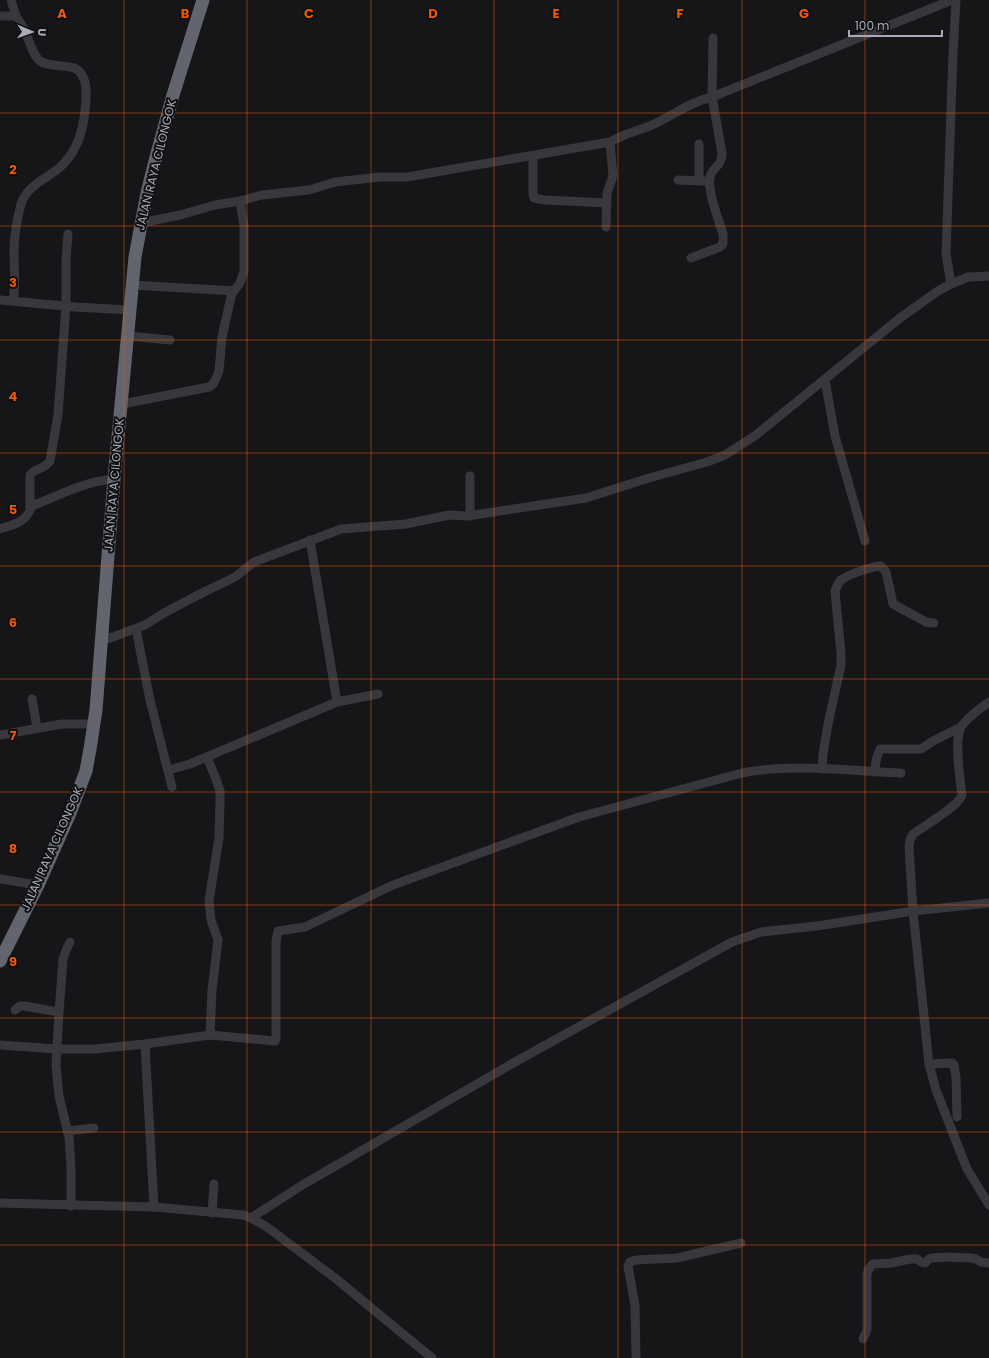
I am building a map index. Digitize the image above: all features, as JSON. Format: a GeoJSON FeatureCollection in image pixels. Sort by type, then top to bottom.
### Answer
{"type":"FeatureCollection","features":[{"type":"Feature","properties":{"kind":"highway","name":"JALAN RAYA CILONGOK"},"geometry":{"type":"LineString","coordinates":[[0,961],[38,885],[68,818],[86,772],[96,710],[114,478],[130,310],[141,222],[147,193],[173,95],[203,0]]}},
{"type":"Feature","properties":{"kind":"street"},"geometry":{"type":"LineString","coordinates":[[11,0],[16,16],[24,28],[35,54],[41,62],[79,70],[85,83],[84,119],[77,146],[58,169],[35,184],[26,194],[22,203],[14,251],[15,290],[13,301]]}},
{"type":"Feature","properties":{"kind":"street"},"geometry":{"type":"LineString","coordinates":[[141,222],[180,216],[215,205],[240,202],[262,195],[309,190],[335,182],[380,176],[407,178],[610,142],[651,125],[704,99],[952,0]]}},
{"type":"Feature","properties":{"kind":"street"},"geometry":{"type":"LineString","coordinates":[[951,284],[946,254],[956,0]]}},
{"type":"Feature","properties":{"kind":"street"},"geometry":{"type":"LineString","coordinates":[[0,16],[16,16]]}},
{"type":"Feature","properties":{"kind":"street"},"geometry":{"type":"LineString","coordinates":[[691,258],[720,247],[723,244],[724,234],[710,190],[711,174],[722,160],[712,97],[713,38]]}},
{"type":"Feature","properties":{"kind":"street"},"geometry":{"type":"LineString","coordinates":[[606,227],[607,190],[613,176],[610,142]]}},
{"type":"Feature","properties":{"kind":"street"},"geometry":{"type":"LineString","coordinates":[[698,180],[699,144]]}},
{"type":"Feature","properties":{"kind":"street"},"geometry":{"type":"LineString","coordinates":[[533,156],[534,198],[607,203]]}},
{"type":"Feature","properties":{"kind":"street"},"geometry":{"type":"LineString","coordinates":[[678,180],[710,181]]}},
{"type":"Feature","properties":{"kind":"street"},"geometry":{"type":"LineString","coordinates":[[122,404],[209,387],[214,383],[219,371],[222,337],[226,318],[234,291],[240,283],[244,272],[244,226],[240,202]]}},
{"type":"Feature","properties":{"kind":"street"},"geometry":{"type":"LineString","coordinates":[[0,529],[18,523],[29,513],[30,475],[32,472],[48,464],[57,422],[66,306],[66,261],[68,234]]}},
{"type":"Feature","properties":{"kind":"street"},"geometry":{"type":"LineString","coordinates":[[102,641],[136,629],[200,594],[236,577],[254,562],[341,529],[406,524],[449,515],[470,516],[586,498],[649,478],[707,462],[725,455],[756,435],[900,318],[951,284],[968,277],[989,276]]}},
{"type":"Feature","properties":{"kind":"street"},"geometry":{"type":"LineString","coordinates":[[133,285],[234,291]]}},
{"type":"Feature","properties":{"kind":"street"},"geometry":{"type":"LineString","coordinates":[[0,300],[130,310]]}},
{"type":"Feature","properties":{"kind":"street"},"geometry":{"type":"LineString","coordinates":[[128,336],[170,340]]}},
{"type":"Feature","properties":{"kind":"street"},"geometry":{"type":"LineString","coordinates":[[825,380],[835,436],[865,541]]}},
{"type":"Feature","properties":{"kind":"street"},"geometry":{"type":"LineString","coordinates":[[470,476],[470,516]]}},
{"type":"Feature","properties":{"kind":"street"},"geometry":{"type":"LineString","coordinates":[[30,507],[90,482],[114,478]]}},
{"type":"Feature","properties":{"kind":"street"},"geometry":{"type":"LineString","coordinates":[[310,540],[337,702]]}},
{"type":"Feature","properties":{"kind":"street"},"geometry":{"type":"LineString","coordinates":[[822,769],[828,724],[841,665],[835,591],[837,585],[843,578],[874,566],[881,566],[886,572],[892,604],[926,622],[934,623]]}},
{"type":"Feature","properties":{"kind":"street"},"geometry":{"type":"LineString","coordinates":[[136,629],[150,700],[169,770],[172,787]]}},
{"type":"Feature","properties":{"kind":"street"},"geometry":{"type":"LineString","coordinates":[[169,770],[190,764],[337,702],[378,694]]}},
{"type":"Feature","properties":{"kind":"street"},"geometry":{"type":"LineString","coordinates":[[32,699],[37,728]]}},
{"type":"Feature","properties":{"kind":"street"},"geometry":{"type":"LineString","coordinates":[[874,772],[880,749],[921,749],[933,741],[961,727],[968,719],[989,702]]}},
{"type":"Feature","properties":{"kind":"street"},"geometry":{"type":"LineString","coordinates":[[0,735],[62,724],[93,724]]}},
{"type":"Feature","properties":{"kind":"street"},"geometry":{"type":"LineString","coordinates":[[961,727],[959,735],[958,762],[962,795],[961,799],[954,806],[913,834],[909,847],[913,911],[929,1064],[936,1090],[967,1169],[989,1204]]}},
{"type":"Feature","properties":{"kind":"street"},"geometry":{"type":"LineString","coordinates":[[207,757],[220,791],[219,838],[209,901],[211,920],[218,940],[212,990],[210,1035]]}},
{"type":"Feature","properties":{"kind":"street"},"geometry":{"type":"LineString","coordinates":[[0,1045],[57,1049],[95,1049],[210,1035],[275,1041],[276,941],[278,931],[305,927],[393,885],[579,817],[742,773],[780,768],[901,772]]}},
{"type":"Feature","properties":{"kind":"street"},"geometry":{"type":"LineString","coordinates":[[0,879],[38,885]]}},
{"type":"Feature","properties":{"kind":"street"},"geometry":{"type":"LineString","coordinates":[[251,1218],[304,1184],[522,1058],[732,942],[761,932],[818,926],[913,911],[989,903]]}},
{"type":"Feature","properties":{"kind":"street"},"geometry":{"type":"LineString","coordinates":[[70,942],[64,955],[56,1065],[57,1081],[67,1131],[71,1168],[71,1206]]}},
{"type":"Feature","properties":{"kind":"street"},"geometry":{"type":"LineString","coordinates":[[15,1010],[20,1006],[24,1006],[59,1012]]}},
{"type":"Feature","properties":{"kind":"street"},"geometry":{"type":"LineString","coordinates":[[145,1044],[154,1208]]}},
{"type":"Feature","properties":{"kind":"street"},"geometry":{"type":"LineString","coordinates":[[929,1064],[952,1063],[954,1065],[956,1077],[957,1117]]}},
{"type":"Feature","properties":{"kind":"street"},"geometry":{"type":"LineString","coordinates":[[67,1131],[94,1128]]}},
{"type":"Feature","properties":{"kind":"street"},"geometry":{"type":"LineString","coordinates":[[212,1213],[214,1184]]}},
{"type":"Feature","properties":{"kind":"street"},"geometry":{"type":"LineString","coordinates":[[0,1203],[154,1208],[243,1215],[267,1227],[335,1278],[432,1358]]}},
{"type":"Feature","properties":{"kind":"street"},"geometry":{"type":"LineString","coordinates":[[636,1358],[635,1306],[628,1266],[630,1262],[636,1260],[677,1258],[742,1243]]}},
{"type":"Feature","properties":{"kind":"street"},"geometry":{"type":"LineString","coordinates":[[863,1339],[867,1330],[867,1275],[868,1270],[873,1264],[891,1263],[910,1258],[917,1259],[925,1263],[932,1258],[946,1257],[975,1258],[981,1262],[989,1263]]}}]}
